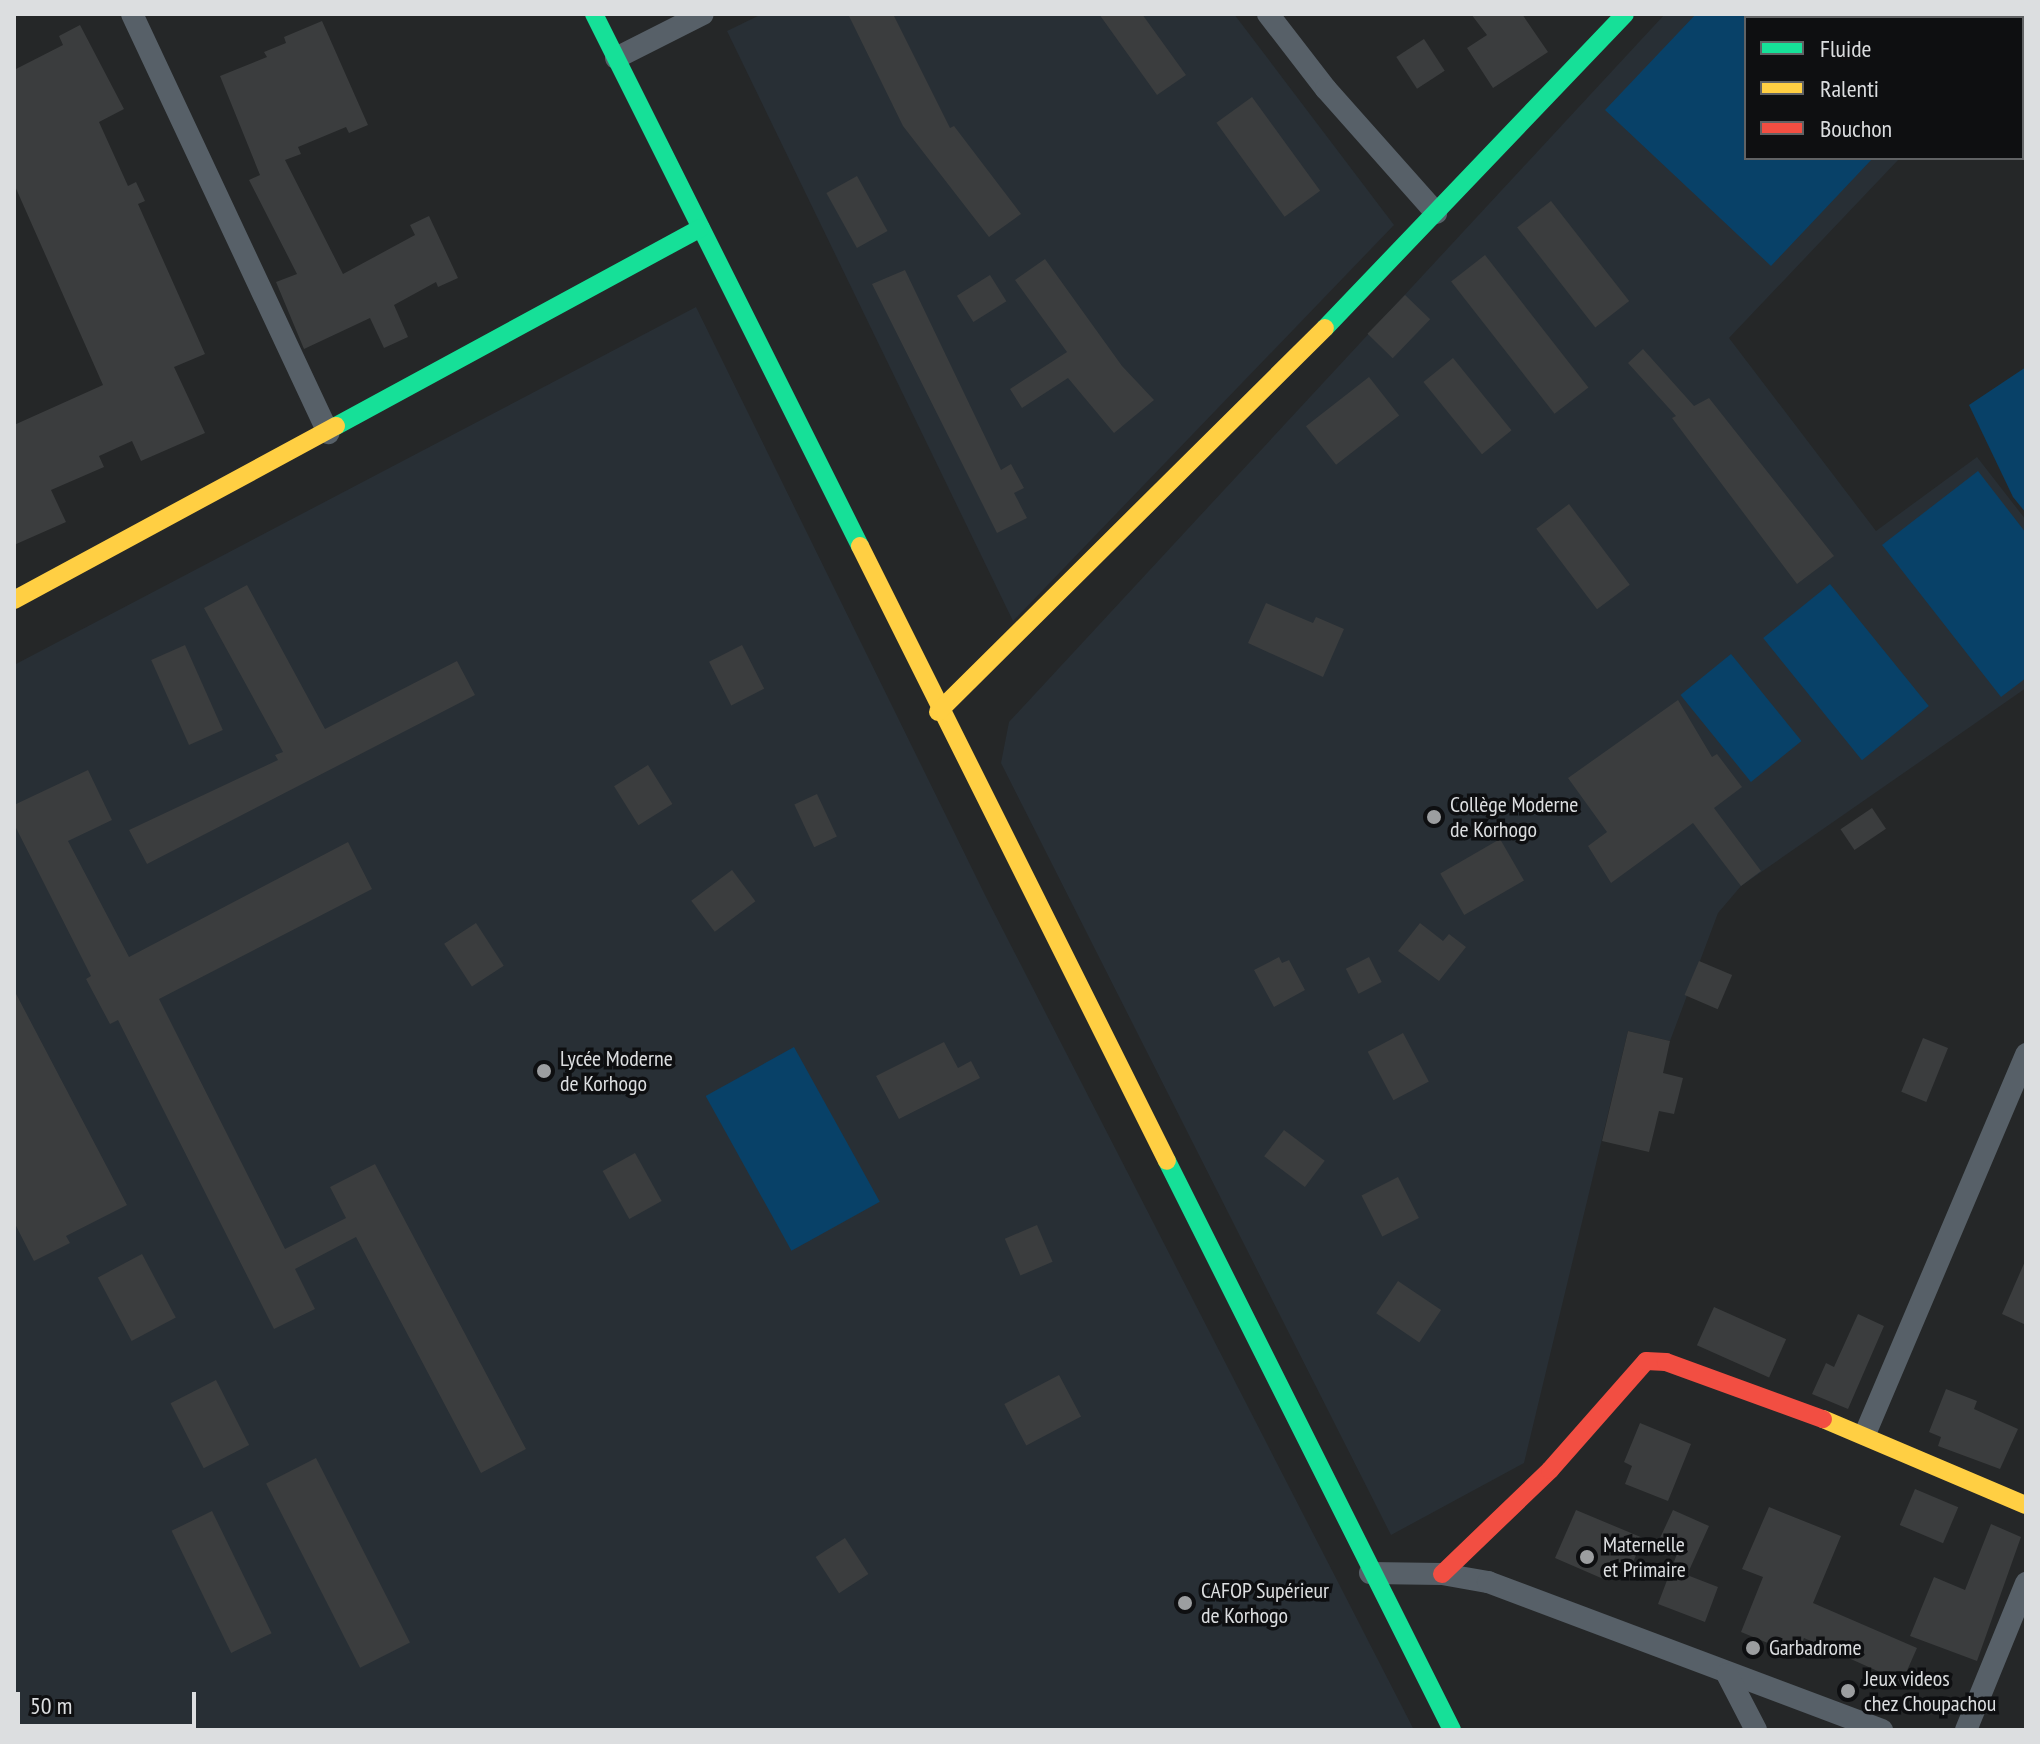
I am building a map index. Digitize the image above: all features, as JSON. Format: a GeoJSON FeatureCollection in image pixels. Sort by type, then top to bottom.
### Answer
{"type":"FeatureCollection","features":[{"type":"Feature","properties":{"kind":"street"},"geometry":{"type":"LineString","coordinates":[[132,14],[328,433]]}},
{"type":"Feature","properties":{"kind":"street"},"geometry":{"type":"LineString","coordinates":[[594,14],[938,712],[1370,1573],[1452,1730]]}},
{"type":"Feature","properties":{"kind":"street"},"geometry":{"type":"LineString","coordinates":[[616,58],[703,14]]}},
{"type":"Feature","properties":{"kind":"street"},"geometry":{"type":"LineString","coordinates":[[1268,14],[1326,89],[1436,213]]}},
{"type":"Feature","properties":{"kind":"street"},"geometry":{"type":"LineString","coordinates":[[938,712],[1252,404],[1625,14]]}},
{"type":"Feature","properties":{"kind":"street"},"geometry":{"type":"LineString","coordinates":[[14,600],[328,433],[701,228]]}},
{"type":"Feature","properties":{"kind":"street"},"geometry":{"type":"LineString","coordinates":[[1865,1434],[2026,1054]]}},
{"type":"Feature","properties":{"kind":"street"},"geometry":{"type":"LineString","coordinates":[[1442,1574],[1550,1470],[1646,1361],[1666,1362],[1865,1434],[2026,1505]]}},
{"type":"Feature","properties":{"kind":"street"},"geometry":{"type":"LineString","coordinates":[[1370,1573],[1442,1574],[1488,1582],[1882,1730]]}},
{"type":"Feature","properties":{"kind":"street"},"geometry":{"type":"LineString","coordinates":[[1966,1730],[2026,1583]]}},
{"type":"Feature","properties":{"kind":"street"},"geometry":{"type":"LineString","coordinates":[[1727,1674],[1756,1730]]}},
{"type":"Feature","properties":{"kind":"shaded area"},"geometry":{"type":"Polygon","coordinates":[[[762,14],[1234,14],[1394,225],[1013,621],[727,31],[762,14]]]}},
{"type":"Feature","properties":{"kind":"shaded area","name":"Collège Moderne de Korhogo"},"geometry":{"type":"Polygon","coordinates":[[[1665,14],[2026,14],[2024,22],[2024,16],[1744,16],[1744,160],[1898,160],[1729,338],[1876,531],[1977,457],[2026,520],[2026,688],[1741,886],[1718,913],[1670,1041],[1628,1031],[1524,1463],[1391,1535],[1001,763],[1009,722],[1665,14]]]}},
{"type":"Feature","properties":{"kind":"shaded area"},"geometry":{"type":"Polygon","coordinates":[[[1696,14],[2008,14],[1744,16],[1744,160],[1871,160],[1771,266],[1605,110],[1696,14]]]}},
{"type":"Feature","properties":{"kind":"shaded area","name":"Lycée Moderne de Korhogo"},"geometry":{"type":"Polygon","coordinates":[[[696,307],[985,895],[1414,1730],[14,1730],[14,665],[696,307]]]}},
{"type":"Feature","properties":{"kind":"shaded area"},"geometry":{"type":"Polygon","coordinates":[[[2026,367],[2026,513],[2013,497],[1969,405],[2026,367]]]}},
{"type":"Feature","properties":{"kind":"shaded area"},"geometry":{"type":"Polygon","coordinates":[[[1978,471],[2026,533],[2026,678],[2001,697],[1882,545],[1978,471]]]}},
{"type":"Feature","properties":{"kind":"shaded area"},"geometry":{"type":"Polygon","coordinates":[[[1830,584],[1929,706],[1862,760],[1763,638],[1830,584]]]}},
{"type":"Feature","properties":{"kind":"shaded area"},"geometry":{"type":"Polygon","coordinates":[[[1731,654],[1801,741],[1751,782],[1680,695],[1731,654]]]}},
{"type":"Feature","properties":{"kind":"shaded area"},"geometry":{"type":"Polygon","coordinates":[[[794,1047],[880,1202],[791,1251],[706,1096],[794,1047]]]}},
{"type":"Feature","properties":{"kind":"building"},"geometry":{"type":"Polygon","coordinates":[[[848,14],[893,14],[950,128],[954,126],[1021,214],[989,237],[903,126],[848,14]]]}},
{"type":"Feature","properties":{"kind":"building"},"geometry":{"type":"Polygon","coordinates":[[[1099,14],[1142,14],[1186,75],[1157,95],[1099,14]]]}},
{"type":"Feature","properties":{"kind":"building"},"geometry":{"type":"Polygon","coordinates":[[[1471,14],[1522,14],[1548,52],[1493,88],[1467,48],[1487,35],[1471,14]]]}},
{"type":"Feature","properties":{"kind":"building"},"geometry":{"type":"Polygon","coordinates":[[[322,21],[368,125],[349,133],[346,127],[298,147],[301,154],[285,160],[343,274],[415,235],[410,225],[429,216],[458,278],[438,287],[436,282],[394,305],[408,337],[384,348],[370,318],[304,349],[276,282],[297,274],[249,180],[260,175],[220,76],[267,57],[264,52],[286,43],[284,37],[322,21]]]}},
{"type":"Feature","properties":{"kind":"building"},"geometry":{"type":"Polygon","coordinates":[[[80,25],[124,109],[99,122],[128,186],[136,182],[145,201],[138,204],[205,354],[174,367],[205,433],[141,461],[132,441],[99,456],[104,467],[51,490],[66,522],[14,545],[14,425],[103,385],[14,184],[14,70],[63,45],[59,36],[80,25]]]}},
{"type":"Feature","properties":{"kind":"building"},"geometry":{"type":"Polygon","coordinates":[[[1424,39],[1445,71],[1417,89],[1396,57],[1424,39]]]}},
{"type":"Feature","properties":{"kind":"building"},"geometry":{"type":"Polygon","coordinates":[[[1252,97],[1320,191],[1285,217],[1216,123],[1252,97]]]}},
{"type":"Feature","properties":{"kind":"building"},"geometry":{"type":"Polygon","coordinates":[[[857,176],[888,231],[857,248],[826,193],[857,176]]]}},
{"type":"Feature","properties":{"kind":"building"},"geometry":{"type":"Polygon","coordinates":[[[1551,201],[1629,301],[1595,328],[1517,227],[1551,201]]]}},
{"type":"Feature","properties":{"kind":"building"},"geometry":{"type":"Polygon","coordinates":[[[1485,255],[1588,387],[1555,414],[1451,281],[1485,255]]]}},
{"type":"Feature","properties":{"kind":"building"},"geometry":{"type":"Polygon","coordinates":[[[1045,259],[1122,366],[1154,400],[1114,433],[1068,378],[1022,408],[1010,389],[1067,352],[1015,280],[1045,259]]]}},
{"type":"Feature","properties":{"kind":"building"},"geometry":{"type":"Polygon","coordinates":[[[905,270],[1001,470],[1011,464],[1024,488],[1014,493],[1027,518],[997,533],[872,284],[905,270]]]}},
{"type":"Feature","properties":{"kind":"building"},"geometry":{"type":"Polygon","coordinates":[[[990,275],[1006,301],[973,322],[957,296],[990,275]]]}},
{"type":"Feature","properties":{"kind":"building"},"geometry":{"type":"Polygon","coordinates":[[[1405,295],[1430,319],[1393,358],[1367,334],[1405,295]]]}},
{"type":"Feature","properties":{"kind":"building"},"geometry":{"type":"Polygon","coordinates":[[[1643,349],[1694,406],[1709,398],[1834,556],[1797,584],[1672,418],[1676,416],[1628,363],[1643,349]]]}},
{"type":"Feature","properties":{"kind":"building"},"geometry":{"type":"Polygon","coordinates":[[[1453,358],[1512,430],[1482,454],[1423,382],[1453,358]]]}},
{"type":"Feature","properties":{"kind":"building"},"geometry":{"type":"Polygon","coordinates":[[[1369,377],[1399,416],[1336,465],[1306,426],[1369,377]]]}},
{"type":"Feature","properties":{"kind":"building"},"geometry":{"type":"Polygon","coordinates":[[[1569,504],[1630,585],[1597,609],[1536,529],[1569,504]]]}},
{"type":"Feature","properties":{"kind":"building"},"geometry":{"type":"Polygon","coordinates":[[[247,585],[325,729],[457,661],[475,695],[147,864],[129,830],[278,760],[275,755],[283,752],[204,608],[247,585]]]}},
{"type":"Feature","properties":{"kind":"building"},"geometry":{"type":"Polygon","coordinates":[[[1266,603],[1313,623],[1316,617],[1344,629],[1323,677],[1248,643],[1266,603]]]}},
{"type":"Feature","properties":{"kind":"building"},"geometry":{"type":"Polygon","coordinates":[[[185,645],[223,730],[189,745],[151,660],[185,645]]]}},
{"type":"Feature","properties":{"kind":"building"},"geometry":{"type":"Polygon","coordinates":[[[742,645],[764,689],[731,705],[709,662],[742,645]]]}},
{"type":"Feature","properties":{"kind":"building"},"geometry":{"type":"Polygon","coordinates":[[[1678,700],[1712,757],[1717,754],[1742,787],[1714,808],[1761,871],[1741,886],[1693,823],[1611,883],[1588,846],[1607,832],[1568,778],[1678,700]]]}},
{"type":"Feature","properties":{"kind":"building"},"geometry":{"type":"Polygon","coordinates":[[[648,765],[672,804],[638,825],[614,786],[648,765]]]}},
{"type":"Feature","properties":{"kind":"building"},"geometry":{"type":"Polygon","coordinates":[[[88,770],[112,820],[68,841],[129,957],[348,842],[372,889],[159,999],[285,1249],[346,1218],[330,1187],[375,1164],[526,1449],[481,1473],[356,1237],[295,1269],[315,1309],[274,1329],[118,1020],[110,1024],[86,979],[91,976],[14,824],[14,805],[88,770]]]}},
{"type":"Feature","properties":{"kind":"building"},"geometry":{"type":"Polygon","coordinates":[[[817,794],[837,837],[814,847],[794,805],[817,794]]]}},
{"type":"Feature","properties":{"kind":"building"},"geometry":{"type":"Polygon","coordinates":[[[1872,808],[1886,829],[1854,850],[1840,829],[1872,808]]]}},
{"type":"Feature","properties":{"kind":"building"},"geometry":{"type":"Polygon","coordinates":[[[1500,839],[1524,881],[1464,915],[1440,874],[1500,839]]]}},
{"type":"Feature","properties":{"kind":"building"},"geometry":{"type":"Polygon","coordinates":[[[732,870],[755,901],[715,932],[691,901],[732,870]]]}},
{"type":"Feature","properties":{"kind":"building"},"geometry":{"type":"Polygon","coordinates":[[[476,923],[504,966],[472,986],[444,944],[476,923]]]}},
{"type":"Feature","properties":{"kind":"building"},"geometry":{"type":"Polygon","coordinates":[[[1420,923],[1443,941],[1449,934],[1466,947],[1439,981],[1398,951],[1420,923]]]}},
{"type":"Feature","properties":{"kind":"building"},"geometry":{"type":"Polygon","coordinates":[[[1279,957],[1282,963],[1289,960],[1305,990],[1274,1007],[1254,970],[1279,957]]]}},
{"type":"Feature","properties":{"kind":"building"},"geometry":{"type":"Polygon","coordinates":[[[1369,957],[1382,982],[1359,994],[1346,969],[1369,957]]]}},
{"type":"Feature","properties":{"kind":"building"},"geometry":{"type":"Polygon","coordinates":[[[1699,961],[1732,975],[1718,1009],[1685,995],[1699,961]]]}},
{"type":"Feature","properties":{"kind":"building"},"geometry":{"type":"Polygon","coordinates":[[[14,990],[127,1205],[66,1236],[70,1243],[34,1261],[14,1222],[14,990]]]}},
{"type":"Feature","properties":{"kind":"building"},"geometry":{"type":"Polygon","coordinates":[[[1628,1031],[1670,1041],[1663,1073],[1683,1078],[1674,1114],[1659,1111],[1649,1152],[1602,1141],[1628,1031]]]}},
{"type":"Feature","properties":{"kind":"building"},"geometry":{"type":"Polygon","coordinates":[[[1403,1033],[1429,1082],[1394,1100],[1368,1052],[1403,1033]]]}},
{"type":"Feature","properties":{"kind":"building"},"geometry":{"type":"Polygon","coordinates":[[[1923,1038],[1948,1048],[1926,1102],[1901,1092],[1923,1038]]]}},
{"type":"Feature","properties":{"kind":"building"},"geometry":{"type":"Polygon","coordinates":[[[944,1042],[958,1068],[971,1061],[980,1078],[899,1119],[876,1076],[944,1042]]]}},
{"type":"Feature","properties":{"kind":"building"},"geometry":{"type":"Polygon","coordinates":[[[1284,1130],[1325,1161],[1305,1187],[1264,1156],[1284,1130]]]}},
{"type":"Feature","properties":{"kind":"building"},"geometry":{"type":"Polygon","coordinates":[[[635,1153],[662,1201],[629,1219],[603,1171],[635,1153]]]}},
{"type":"Feature","properties":{"kind":"building"},"geometry":{"type":"Polygon","coordinates":[[[1398,1177],[1419,1218],[1382,1237],[1361,1196],[1398,1177]]]}},
{"type":"Feature","properties":{"kind":"building"},"geometry":{"type":"Polygon","coordinates":[[[1037,1225],[1053,1262],[1020,1275],[1005,1239],[1037,1225]]]}},
{"type":"Feature","properties":{"kind":"building"},"geometry":{"type":"Polygon","coordinates":[[[142,1254],[176,1318],[132,1341],[98,1277],[142,1254]]]}},
{"type":"Feature","properties":{"kind":"building"},"geometry":{"type":"Polygon","coordinates":[[[2026,1259],[2026,1325],[2002,1314],[2026,1259]]]}},
{"type":"Feature","properties":{"kind":"building"},"geometry":{"type":"Polygon","coordinates":[[[1398,1281],[1441,1310],[1419,1342],[1376,1313],[1398,1281]]]}},
{"type":"Feature","properties":{"kind":"building"},"geometry":{"type":"Polygon","coordinates":[[[1714,1307],[1786,1339],[1769,1378],[1697,1345],[1714,1307]]]}},
{"type":"Feature","properties":{"kind":"building"},"geometry":{"type":"Polygon","coordinates":[[[1858,1314],[1884,1326],[1848,1409],[1812,1394],[1826,1363],[1834,1367],[1858,1314]]]}},
{"type":"Feature","properties":{"kind":"building"},"geometry":{"type":"Polygon","coordinates":[[[1059,1375],[1081,1416],[1026,1446],[1004,1404],[1059,1375]]]}},
{"type":"Feature","properties":{"kind":"building"},"geometry":{"type":"Polygon","coordinates":[[[216,1380],[249,1445],[204,1468],[171,1403],[216,1380]]]}},
{"type":"Feature","properties":{"kind":"building"},"geometry":{"type":"Polygon","coordinates":[[[1946,1389],[1977,1401],[1974,1409],[2018,1429],[2000,1469],[1938,1446],[1941,1437],[1929,1432],[1946,1389]]]}},
{"type":"Feature","properties":{"kind":"building"},"geometry":{"type":"Polygon","coordinates":[[[1640,1423],[1691,1444],[1668,1501],[1625,1484],[1632,1466],[1624,1462],[1640,1423]]]}},
{"type":"Feature","properties":{"kind":"building"},"geometry":{"type":"Polygon","coordinates":[[[316,1458],[410,1642],[360,1668],[266,1483],[316,1458]]]}},
{"type":"Feature","properties":{"kind":"building"},"geometry":{"type":"Polygon","coordinates":[[[1915,1489],[1958,1507],[1943,1543],[1900,1525],[1915,1489]]]}},
{"type":"Feature","properties":{"kind":"building"},"geometry":{"type":"Polygon","coordinates":[[[1769,1507],[1841,1536],[1813,1603],[1917,1648],[1902,1682],[1804,1638],[1797,1655],[1741,1632],[1763,1577],[1742,1569],[1769,1507]]]}},
{"type":"Feature","properties":{"kind":"building"},"geometry":{"type":"Polygon","coordinates":[[[1576,1510],[1643,1538],[1626,1580],[1611,1574],[1608,1581],[1555,1558],[1576,1510]]]}},
{"type":"Feature","properties":{"kind":"building"},"geometry":{"type":"Polygon","coordinates":[[[1673,1510],[1709,1526],[1687,1575],[1718,1587],[1705,1622],[1658,1604],[1680,1546],[1660,1538],[1673,1510]]]}},
{"type":"Feature","properties":{"kind":"building"},"geometry":{"type":"Polygon","coordinates":[[[212,1511],[272,1633],[231,1653],[172,1531],[212,1511]]]}},
{"type":"Feature","properties":{"kind":"building"},"geometry":{"type":"Polygon","coordinates":[[[1991,1524],[2021,1537],[1977,1661],[1910,1636],[1934,1577],[1965,1590],[1991,1524]]]}},
{"type":"Feature","properties":{"kind":"building"},"geometry":{"type":"Polygon","coordinates":[[[845,1538],[868,1574],[839,1593],[816,1557],[845,1538]]]}},
{"type":"Feature","properties":{"kind":"traffic: fast"},"geometry":{"type":"LineString","coordinates":[[594,14],[860,546]]}},
{"type":"Feature","properties":{"kind":"traffic: fast"},"geometry":{"type":"LineString","coordinates":[[1325,328],[1625,14]]}},
{"type":"Feature","properties":{"kind":"traffic: fast"},"geometry":{"type":"LineString","coordinates":[[336,426],[701,228]]}},
{"type":"Feature","properties":{"kind":"traffic: fast"},"geometry":{"type":"LineString","coordinates":[[1167,1161],[1452,1730]]}},
{"type":"Feature","properties":{"kind":"traffic: slow"},"geometry":{"type":"LineString","coordinates":[[938,712],[1325,328]]}},
{"type":"Feature","properties":{"kind":"traffic: slow"},"geometry":{"type":"LineString","coordinates":[[14,600],[336,426]]}},
{"type":"Feature","properties":{"kind":"traffic: slow"},"geometry":{"type":"LineString","coordinates":[[860,546],[1167,1161]]}},
{"type":"Feature","properties":{"kind":"traffic: slow"},"geometry":{"type":"LineString","coordinates":[[1823,1419],[2026,1505]]}},
{"type":"Feature","properties":{"kind":"traffic: jam"},"geometry":{"type":"LineString","coordinates":[[1442,1574],[1550,1470],[1646,1361],[1666,1362],[1823,1419]]}},
{"type":"Feature","properties":{"kind":"place","name":"Collège Moderne de Korhogo"},"geometry":{"type":"Point","coordinates":[1434,817]}},
{"type":"Feature","properties":{"kind":"place","name":"Lycée Moderne de Korhogo"},"geometry":{"type":"Point","coordinates":[544,1071]}},
{"type":"Feature","properties":{"kind":"place","name":"Maternelle et Primaire"},"geometry":{"type":"Point","coordinates":[1587,1557]}},
{"type":"Feature","properties":{"kind":"place","name":"CAFOP Supérieur de Korhogo"},"geometry":{"type":"Point","coordinates":[1185,1603]}},
{"type":"Feature","properties":{"kind":"place","name":"Garbadrome"},"geometry":{"type":"Point","coordinates":[1753,1648]}},
{"type":"Feature","properties":{"kind":"place","name":"Jeux videos chez Choupachou"},"geometry":{"type":"Point","coordinates":[1848,1691]}}]}
